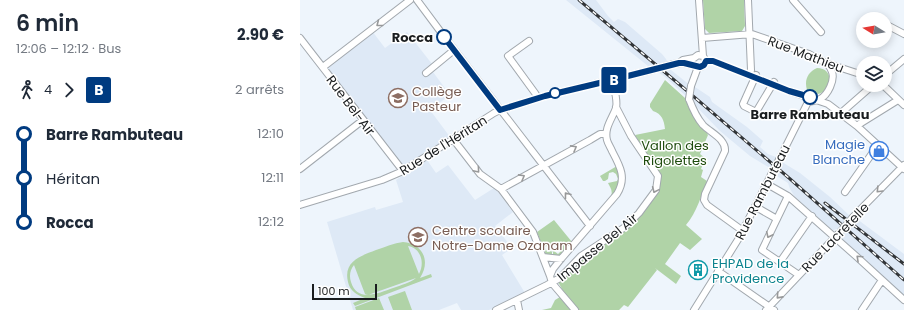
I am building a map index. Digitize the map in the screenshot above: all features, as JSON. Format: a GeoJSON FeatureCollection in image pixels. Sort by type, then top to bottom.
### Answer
{"type":"FeatureCollection","features":[{"type":"Feature","properties":{"kind":"street"},"geometry":{"type":"LineString","coordinates":[[323,67],[410,0]]}},
{"type":"Feature","properties":{"kind":"street"},"geometry":{"type":"LineString","coordinates":[[417,0],[590,226]]}},
{"type":"Feature","properties":{"kind":"street"},"geometry":{"type":"LineString","coordinates":[[696,66],[704,65],[700,58],[702,39],[699,0]]}},
{"type":"Feature","properties":{"kind":"street"},"geometry":{"type":"LineString","coordinates":[[748,0],[751,70],[753,76],[742,104],[756,112],[774,83]]}},
{"type":"Feature","properties":{"kind":"street"},"geometry":{"type":"LineString","coordinates":[[793,0],[821,32]]}},
{"type":"Feature","properties":{"kind":"street"},"geometry":{"type":"LineString","coordinates":[[892,28],[904,34]]}},
{"type":"Feature","properties":{"kind":"street"},"geometry":{"type":"LineString","coordinates":[[702,39],[750,34]]}},
{"type":"Feature","properties":{"kind":"street","name":"Rue Mathieu"},"geometry":{"type":"LineString","coordinates":[[750,34],[809,54],[826,63],[856,74]]}},
{"type":"Feature","properties":{"kind":"street","name":"Rue Bel-Air"},"geometry":{"type":"LineString","coordinates":[[300,38],[403,172]]}},
{"type":"Feature","properties":{"kind":"street"},"geometry":{"type":"LineString","coordinates":[[529,41],[508,56],[536,93],[538,98]]}},
{"type":"Feature","properties":{"kind":"street"},"geometry":{"type":"LineString","coordinates":[[426,73],[454,50]]}},
{"type":"Feature","properties":{"kind":"street"},"geometry":{"type":"LineString","coordinates":[[743,231],[707,205],[704,200],[705,194],[726,146],[703,124],[689,99],[696,66],[693,61],[700,58],[713,61],[828,104],[857,126],[903,167]]}},
{"type":"Feature","properties":{"kind":"street","name":"Rue de l'Héritan"},"geometry":{"type":"LineString","coordinates":[[300,205],[382,180],[403,172],[500,110],[565,90],[652,70],[683,60],[700,58]]}},
{"type":"Feature","properties":{"kind":"street"},"geometry":{"type":"LineString","coordinates":[[892,69],[904,59]]}},
{"type":"Feature","properties":{"kind":"street"},"geometry":{"type":"LineString","coordinates":[[815,61],[826,63],[832,72],[832,81],[826,94],[819,100]]}},
{"type":"Feature","properties":{"kind":"street","name":"Rue de l'Héritan"},"geometry":{"type":"LineString","coordinates":[[676,63],[696,66]]}},
{"type":"Feature","properties":{"kind":"street"},"geometry":{"type":"LineString","coordinates":[[496,310],[517,300],[551,280],[553,269],[618,194],[623,179],[622,170],[607,141],[606,134],[608,125],[616,107],[616,97],[612,80]]}},
{"type":"Feature","properties":{"kind":"street"},"geometry":{"type":"LineString","coordinates":[[841,113],[865,92]]}},
{"type":"Feature","properties":{"kind":"street"},"geometry":{"type":"LineString","coordinates":[[890,92],[904,105]]}},
{"type":"Feature","properties":{"kind":"street","name":"Rue Rambuteau"},"geometry":{"type":"LineString","coordinates":[[694,310],[743,231],[808,102],[819,100]]}},
{"type":"Feature","properties":{"kind":"street"},"geometry":{"type":"LineString","coordinates":[[857,126],[898,100]]}},
{"type":"Feature","properties":{"kind":"street","name":"Impasse Bel Air"},"geometry":{"type":"LineString","coordinates":[[551,280],[560,277],[581,256],[625,227],[638,214],[656,190],[658,176],[631,136],[616,107]]}},
{"type":"Feature","properties":{"kind":"street"},"geometry":{"type":"LineString","coordinates":[[300,169],[363,120]]}},
{"type":"Feature","properties":{"kind":"street"},"geometry":{"type":"LineString","coordinates":[[501,188],[600,134],[606,134]]}},
{"type":"Feature","properties":{"kind":"street"},"geometry":{"type":"LineString","coordinates":[[453,139],[480,174],[501,188],[533,232],[551,280],[558,291],[575,310]]}},
{"type":"Feature","properties":{"kind":"street"},"geometry":{"type":"LineString","coordinates":[[845,192],[878,144]]}},
{"type":"Feature","properties":{"kind":"street","name":"Rue Lacretelle"},"geometry":{"type":"LineString","coordinates":[[770,309],[798,275],[903,167]]}},
{"type":"Feature","properties":{"kind":"street"},"geometry":{"type":"LineString","coordinates":[[767,184],[788,196],[812,216],[904,300]]}},
{"type":"Feature","properties":{"kind":"street"},"geometry":{"type":"LineString","coordinates":[[788,196],[762,250],[798,275]]}},
{"type":"Feature","properties":{"kind":"street"},"geometry":{"type":"LineString","coordinates":[[756,207],[777,219]]}},
{"type":"Feature","properties":{"kind":"street"},"geometry":{"type":"LineString","coordinates":[[780,262],[812,216]]}},
{"type":"Feature","properties":{"kind":"street"},"geometry":{"type":"LineString","coordinates":[[543,257],[562,259]]}},
{"type":"Feature","properties":{"kind":"street"},"geometry":{"type":"LineString","coordinates":[[718,271],[770,309]]}},
{"type":"Feature","properties":{"kind":"street"},"geometry":{"type":"LineString","coordinates":[[862,310],[882,280]]}},
{"type":"Feature","properties":{"kind":"street"},"geometry":{"type":"LineString","coordinates":[[517,300],[519,310]]}},
{"type":"Feature","properties":{"kind":"shaded area"},"geometry":{"type":"Polygon","coordinates":[[[566,0],[596,0],[614,22],[618,19],[625,22],[662,54],[671,70],[691,86],[710,97],[712,102],[747,127],[763,141],[760,147],[768,154],[776,157],[800,173],[830,197],[850,216],[857,219],[904,254],[904,295],[843,240],[843,233],[837,229],[833,230],[830,228],[795,197],[788,183],[775,175],[770,168],[750,156],[720,131],[664,76],[648,66],[566,0]]]}},
{"type":"Feature","properties":{"kind":"shaded area","name":"Collège Pasteur"},"geometry":{"type":"Polygon","coordinates":[[[372,31],[385,48],[407,32],[432,64],[423,71],[427,76],[433,72],[450,95],[430,110],[450,137],[404,167],[327,67],[372,31]]]}},
{"type":"Feature","properties":{"kind":"shaded area","name":"Centre scolaire Notre-Dame Ozanam"},"geometry":{"type":"Polygon","coordinates":[[[427,160],[436,173],[448,165],[475,200],[494,188],[513,212],[495,226],[512,248],[502,255],[525,293],[489,310],[461,310],[457,303],[439,310],[353,310],[327,222],[375,207],[376,210],[403,202],[396,180],[427,160]]]}},
{"type":"Feature","properties":{"kind":"green space"},"geometry":{"type":"Polygon","coordinates":[[[703,0],[744,0],[745,26],[742,31],[709,33],[705,29],[703,0]]]}},
{"type":"Feature","properties":{"kind":"green space"},"geometry":{"type":"Polygon","coordinates":[[[817,68],[823,69],[827,72],[830,80],[826,89],[818,94],[807,90],[806,83],[809,74],[817,68]]]}},
{"type":"Feature","properties":{"kind":"green space","name":"Vallon des Rigolettes"},"geometry":{"type":"Polygon","coordinates":[[[665,80],[685,98],[699,125],[708,135],[700,154],[705,158],[701,169],[703,170],[701,177],[707,181],[696,209],[686,225],[702,239],[690,250],[680,243],[665,264],[681,276],[676,284],[655,268],[657,270],[628,307],[624,305],[619,310],[542,310],[551,308],[555,300],[565,294],[558,282],[582,259],[626,230],[639,217],[659,189],[660,178],[635,135],[665,129],[662,118],[659,114],[653,111],[650,104],[665,80]]]}},
{"type":"Feature","properties":{"kind":"green space"},"geometry":{"type":"Polygon","coordinates":[[[617,166],[619,182],[616,190],[610,197],[612,191],[608,183],[617,181],[618,179],[616,174],[613,172],[609,173],[608,179],[605,181],[603,181],[600,176],[617,166]]]}},
{"type":"Feature","properties":{"kind":"green space"},"geometry":{"type":"Polygon","coordinates":[[[554,220],[572,242],[559,257],[553,256],[552,252],[552,257],[546,255],[537,232],[554,220]],[[554,245],[545,247],[547,252],[554,251],[558,254],[563,249],[554,245]]]}},
{"type":"Feature","properties":{"kind":"green space"},"geometry":{"type":"Polygon","coordinates":[[[403,242],[416,246],[423,254],[425,260],[425,265],[420,278],[431,274],[432,277],[355,306],[353,303],[365,298],[359,296],[350,288],[347,275],[348,269],[354,260],[359,257],[390,245],[403,242]],[[408,246],[419,274],[422,265],[421,257],[416,250],[408,246]],[[354,265],[350,273],[350,278],[354,288],[358,292],[367,295],[365,294],[354,265]],[[416,278],[369,295],[402,285],[416,278]]]}},
{"type":"Feature","properties":{"kind":"green space"},"geometry":{"type":"Polygon","coordinates":[[[405,291],[412,310],[393,310],[388,297],[405,291]]]}},
{"type":"Feature","properties":{"kind":"green space"},"geometry":{"type":"Polygon","coordinates":[[[379,298],[384,310],[356,310],[355,307],[379,298]]]}},
{"type":"Feature","properties":{"kind":"railway"},"geometry":{"type":"LineString","coordinates":[[579,0],[789,178],[904,280]]}},
{"type":"Feature","properties":{"kind":"railway"},"geometry":{"type":"LineString","coordinates":[[825,203],[904,264]]}},
{"type":"Feature","properties":{"kind":"bus line","name":"B"},"geometry":{"type":"LineString","coordinates":[[444,37],[500,110],[565,90],[674,64],[684,63],[700,67],[704,65],[706,61],[713,61],[789,91],[810,97]]}},
{"type":"Feature","properties":{"kind":"place","name":"Rocca"},"geometry":{"type":"Point","coordinates":[444,37]}},
{"type":"Feature","properties":{"kind":"place","name":"Barre Rambuteau"},"geometry":{"type":"Point","coordinates":[810,97]}},
{"type":"Feature","properties":{"kind":"place","name":"Collège Pasteur"},"geometry":{"type":"Point","coordinates":[398,98]}},
{"type":"Feature","properties":{"kind":"place","name":"Magie Blanche"},"geometry":{"type":"Point","coordinates":[879,151]}},
{"type":"Feature","properties":{"kind":"place","name":"Centre scolaire Notre-Dame Ozanam"},"geometry":{"type":"Point","coordinates":[418,237]}},
{"type":"Feature","properties":{"kind":"place","name":"EHPAD de la Providence"},"geometry":{"type":"Point","coordinates":[698,270]}}]}
